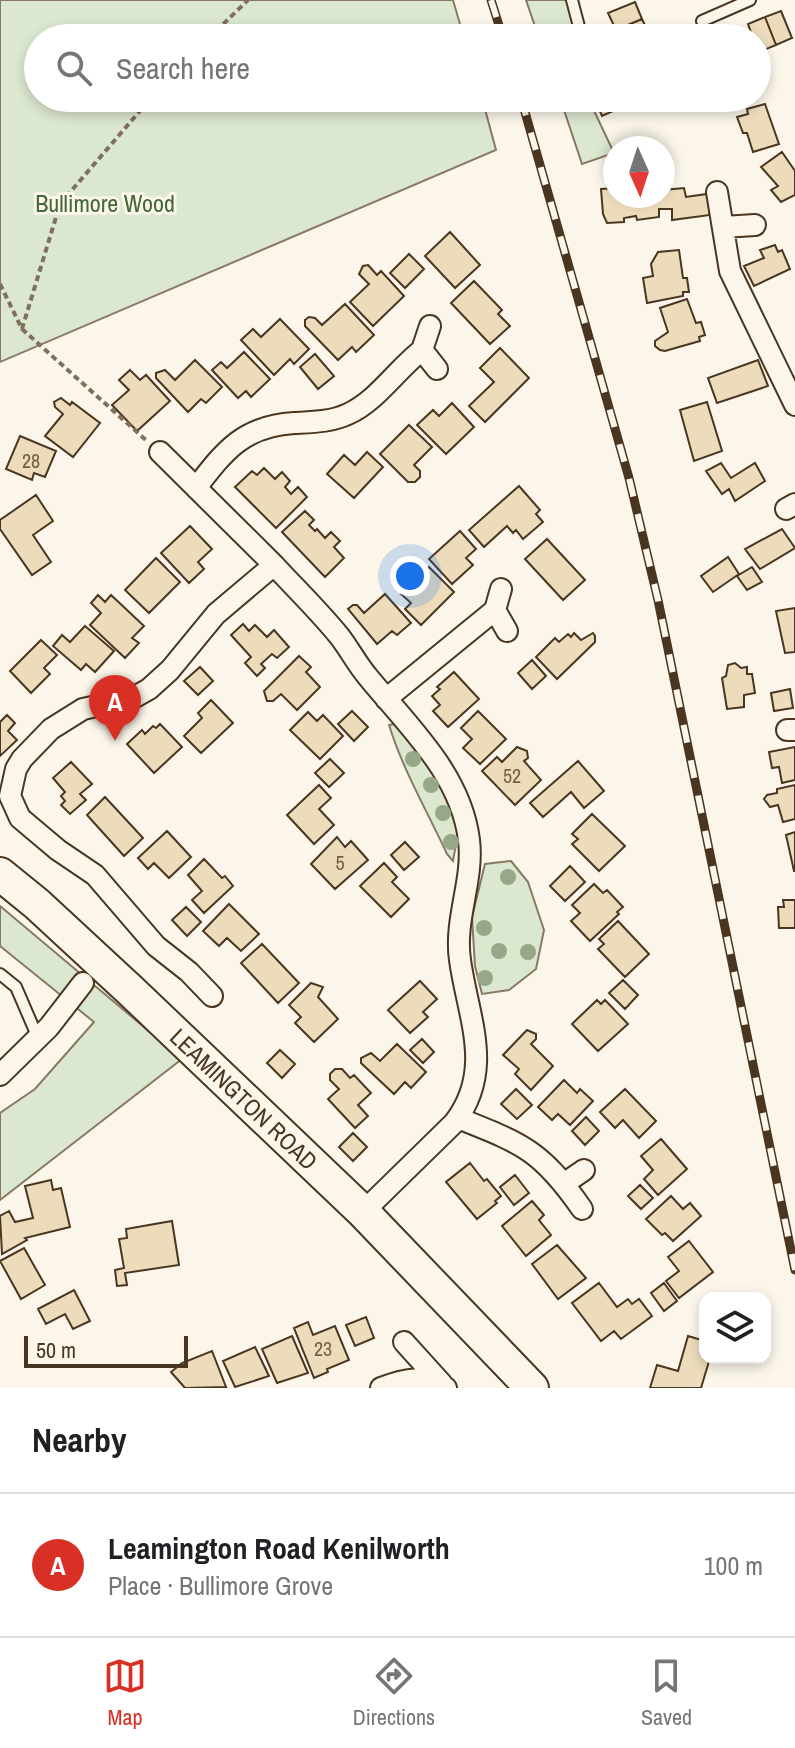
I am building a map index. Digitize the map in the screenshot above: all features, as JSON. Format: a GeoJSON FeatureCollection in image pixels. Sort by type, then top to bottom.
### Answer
{"type":"FeatureCollection","features":[{"type":"Feature","properties":{"kind":"main road","name":"LEAMINGTON ROAD"},"geometry":{"type":"LineString","coordinates":[[0,874],[123,984],[363,1212],[532,1388]]}},
{"type":"Feature","properties":{"kind":"main road","name":"LEAMINGTON ROAD"},"geometry":{"type":"LineString","coordinates":[[477,1333],[518,1388]]}},
{"type":"Feature","properties":{"kind":"street"},"geometry":{"type":"LineString","coordinates":[[717,192],[730,271],[795,405]]}},
{"type":"Feature","properties":{"kind":"street"},"geometry":{"type":"LineString","coordinates":[[723,227],[755,225]]}},
{"type":"Feature","properties":{"kind":"street"},"geometry":{"type":"LineString","coordinates":[[196,488],[220,456],[244,436],[267,427],[333,420],[353,412],[422,350],[430,326]]}},
{"type":"Feature","properties":{"kind":"street"},"geometry":{"type":"LineString","coordinates":[[422,350],[437,369]]}},
{"type":"Feature","properties":{"kind":"street"},"geometry":{"type":"LineString","coordinates":[[160,452],[274,565],[339,636],[447,776],[462,809],[469,841],[469,871],[461,908],[459,957],[477,1051],[472,1088],[458,1118],[363,1212]]}},
{"type":"Feature","properties":{"kind":"street"},"geometry":{"type":"LineString","coordinates":[[212,996],[189,972],[156,946],[95,875],[58,850],[20,818],[6,786],[22,759],[51,729],[83,709],[133,698],[149,689],[170,670],[216,614],[274,565]]}},
{"type":"Feature","properties":{"kind":"street"},"geometry":{"type":"LineString","coordinates":[[386,699],[495,610],[501,589]]}},
{"type":"Feature","properties":{"kind":"street"},"geometry":{"type":"LineString","coordinates":[[495,610],[507,631]]}},
{"type":"Feature","properties":{"kind":"street"},"geometry":{"type":"LineString","coordinates":[[0,1075],[38,1038],[83,983],[78,943]]}},
{"type":"Feature","properties":{"kind":"street"},"geometry":{"type":"LineString","coordinates":[[83,983],[103,979],[123,984]]}},
{"type":"Feature","properties":{"kind":"street"},"geometry":{"type":"LineString","coordinates":[[458,1118],[517,1141],[538,1155],[565,1183],[582,1209]]}},
{"type":"Feature","properties":{"kind":"street"},"geometry":{"type":"LineString","coordinates":[[565,1183],[584,1170]]}},
{"type":"Feature","properties":{"kind":"street"},"geometry":{"type":"LineString","coordinates":[[404,1342],[446,1387]]}},
{"type":"Feature","properties":{"kind":"street"},"geometry":{"type":"LineString","coordinates":[[381,1388],[412,1378],[446,1387]]}},
{"type":"Feature","properties":{"kind":"lane"},"geometry":{"type":"LineString","coordinates":[[572,0],[578,24]]}},
{"type":"Feature","properties":{"kind":"lane"},"geometry":{"type":"LineString","coordinates":[[702,21],[750,0]]}},
{"type":"Feature","properties":{"kind":"lane"},"geometry":{"type":"LineString","coordinates":[[0,974],[16,987],[38,1038]]}},
{"type":"Feature","properties":{"kind":"path"},"geometry":{"type":"LineString","coordinates":[[223,24],[248,0]]}},
{"type":"Feature","properties":{"kind":"path"},"geometry":{"type":"LineString","coordinates":[[22,329],[60,204],[139,112]]}},
{"type":"Feature","properties":{"kind":"path"},"geometry":{"type":"LineString","coordinates":[[0,284],[22,329],[160,452]]}},
{"type":"Feature","properties":{"kind":"green space","name":"Bullimore Wood"},"geometry":{"type":"Polygon","coordinates":[[[0,0],[453,0],[460,24],[24,24],[24,112],[486,112],[496,150],[0,362],[0,0]]]}},
{"type":"Feature","properties":{"kind":"green space"},"geometry":{"type":"Polygon","coordinates":[[[526,0],[572,0],[578,24],[534,24],[526,0]]]}},
{"type":"Feature","properties":{"kind":"green space"},"geometry":{"type":"Polygon","coordinates":[[[565,112],[595,112],[606,136],[603,136],[603,157],[582,164],[565,112]]]}},
{"type":"Feature","properties":{"kind":"green space"},"geometry":{"type":"Polygon","coordinates":[[[395,724],[440,776],[458,833],[453,861],[401,758],[389,725],[395,724]]]}},
{"type":"Feature","properties":{"kind":"green space"},"geometry":{"type":"Polygon","coordinates":[[[511,861],[528,882],[544,930],[536,969],[509,990],[482,994],[475,966],[472,917],[485,864],[511,861]]]}},
{"type":"Feature","properties":{"kind":"green space"},"geometry":{"type":"Polygon","coordinates":[[[0,906],[182,1059],[0,1200],[0,1113],[35,1089],[94,1022],[0,946],[0,906]]]}},
{"type":"Feature","properties":{"kind":"building"},"geometry":{"type":"Polygon","coordinates":[[[635,2],[642,19],[630,24],[613,24],[608,13],[635,2]]]}},
{"type":"Feature","properties":{"kind":"building"},"geometry":{"type":"Polygon","coordinates":[[[781,11],[792,38],[776,45],[771,24],[768,24],[765,17],[781,11]]]}},
{"type":"Feature","properties":{"kind":"building"},"geometry":{"type":"Polygon","coordinates":[[[765,17],[768,24],[748,24],[765,17]]]}},
{"type":"Feature","properties":{"kind":"building"},"geometry":{"type":"Polygon","coordinates":[[[768,112],[779,144],[753,152],[747,133],[743,133],[737,117],[768,112]]]}},
{"type":"Feature","properties":{"kind":"building"},"geometry":{"type":"Polygon","coordinates":[[[782,152],[795,171],[795,195],[781,202],[771,190],[778,186],[761,167],[782,152]]]}},
{"type":"Feature","properties":{"kind":"building"},"geometry":{"type":"Polygon","coordinates":[[[684,188],[686,197],[707,194],[710,215],[672,220],[672,209],[659,209],[659,217],[637,220],[636,216],[624,218],[624,222],[607,223],[603,214],[601,189],[603,208],[675,208],[675,189],[684,188]]]}},
{"type":"Feature","properties":{"kind":"building"},"geometry":{"type":"Polygon","coordinates":[[[450,232],[480,265],[455,288],[425,256],[450,232]]]}},
{"type":"Feature","properties":{"kind":"building"},"geometry":{"type":"Polygon","coordinates":[[[775,245],[778,252],[782,250],[790,269],[754,286],[744,266],[764,258],[760,250],[775,245]]]}},
{"type":"Feature","properties":{"kind":"building"},"geometry":{"type":"Polygon","coordinates":[[[679,250],[683,278],[687,278],[689,292],[647,303],[643,278],[653,276],[651,264],[658,252],[679,250]]]}},
{"type":"Feature","properties":{"kind":"building"},"geometry":{"type":"Polygon","coordinates":[[[409,254],[424,269],[405,288],[390,273],[409,254]]]}},
{"type":"Feature","properties":{"kind":"building"},"geometry":{"type":"Polygon","coordinates":[[[368,265],[377,275],[381,271],[404,296],[373,326],[350,302],[369,284],[359,274],[363,266],[368,265]]]}},
{"type":"Feature","properties":{"kind":"building"},"geometry":{"type":"Polygon","coordinates":[[[474,281],[502,310],[498,314],[510,326],[490,344],[451,303],[474,281]]]}},
{"type":"Feature","properties":{"kind":"building"},"geometry":{"type":"Polygon","coordinates":[[[687,299],[696,323],[701,322],[705,335],[699,337],[700,341],[660,350],[655,346],[655,341],[668,332],[660,308],[687,299]]]}},
{"type":"Feature","properties":{"kind":"building"},"geometry":{"type":"Polygon","coordinates":[[[345,304],[374,335],[356,352],[352,347],[338,360],[305,326],[305,320],[315,318],[322,325],[345,304]]]}},
{"type":"Feature","properties":{"kind":"building"},"geometry":{"type":"Polygon","coordinates":[[[280,319],[309,349],[294,364],[290,359],[274,375],[241,340],[253,329],[261,337],[280,319]]]}},
{"type":"Feature","properties":{"kind":"building"},"geometry":{"type":"Polygon","coordinates":[[[500,348],[529,378],[485,422],[469,406],[494,382],[480,368],[500,348]]]}},
{"type":"Feature","properties":{"kind":"building"},"geometry":{"type":"Polygon","coordinates":[[[244,352],[270,379],[251,397],[246,391],[238,398],[212,370],[221,362],[227,368],[244,352]]]}},
{"type":"Feature","properties":{"kind":"building"},"geometry":{"type":"Polygon","coordinates":[[[315,354],[334,376],[318,389],[300,367],[315,354]]]}},
{"type":"Feature","properties":{"kind":"building"},"geometry":{"type":"Polygon","coordinates":[[[195,360],[222,387],[206,403],[201,399],[188,412],[156,378],[156,373],[165,370],[175,380],[195,360]]]}},
{"type":"Feature","properties":{"kind":"building"},"geometry":{"type":"Polygon","coordinates":[[[758,360],[768,386],[717,403],[708,378],[758,360]]]}},
{"type":"Feature","properties":{"kind":"building"},"geometry":{"type":"Polygon","coordinates":[[[130,370],[140,380],[146,375],[170,401],[137,431],[112,405],[129,390],[119,380],[130,370]]]}},
{"type":"Feature","properties":{"kind":"building"},"geometry":{"type":"Polygon","coordinates":[[[61,398],[70,405],[72,402],[100,423],[73,457],[45,436],[63,414],[54,402],[61,398]]]}},
{"type":"Feature","properties":{"kind":"building"},"geometry":{"type":"Polygon","coordinates":[[[707,402],[722,451],[694,461],[680,410],[707,402]]]}},
{"type":"Feature","properties":{"kind":"building"},"geometry":{"type":"Polygon","coordinates":[[[452,403],[474,427],[446,454],[417,425],[433,410],[439,416],[452,403]]]}},
{"type":"Feature","properties":{"kind":"building"},"geometry":{"type":"Polygon","coordinates":[[[409,425],[432,447],[414,465],[420,471],[420,477],[415,482],[408,482],[380,454],[409,425]]]}},
{"type":"Feature","properties":{"kind":"building"},"geometry":{"type":"Polygon","coordinates":[[[20,436],[56,451],[45,477],[34,473],[32,480],[6,469],[20,436]]]}},
{"type":"Feature","properties":{"kind":"building"},"geometry":{"type":"Polygon","coordinates":[[[367,452],[383,467],[354,498],[327,474],[344,455],[355,465],[367,452]]]}},
{"type":"Feature","properties":{"kind":"building"},"geometry":{"type":"Polygon","coordinates":[[[721,463],[731,478],[755,463],[765,481],[735,501],[729,489],[722,494],[706,471],[721,463]]]}},
{"type":"Feature","properties":{"kind":"building"},"geometry":{"type":"Polygon","coordinates":[[[264,468],[275,479],[282,472],[290,481],[285,487],[291,494],[298,487],[307,497],[276,528],[235,487],[252,471],[257,475],[264,468]]]}},
{"type":"Feature","properties":{"kind":"building"},"geometry":{"type":"Polygon","coordinates":[[[519,486],[540,510],[536,514],[543,522],[523,539],[516,530],[513,533],[507,526],[484,547],[469,530],[519,486]]]}},
{"type":"Feature","properties":{"kind":"building"},"geometry":{"type":"Polygon","coordinates":[[[36,495],[53,521],[33,535],[51,562],[32,575],[0,529],[0,520],[36,495]]]}},
{"type":"Feature","properties":{"kind":"building"},"geometry":{"type":"Polygon","coordinates":[[[305,511],[314,520],[309,525],[315,531],[317,529],[325,538],[331,532],[340,541],[334,547],[344,558],[325,577],[282,532],[305,511]]]}},
{"type":"Feature","properties":{"kind":"building"},"geometry":{"type":"Polygon","coordinates":[[[190,526],[212,549],[198,562],[204,569],[189,583],[161,553],[190,526]]]}},
{"type":"Feature","properties":{"kind":"building"},"geometry":{"type":"Polygon","coordinates":[[[782,529],[795,548],[760,569],[745,549],[782,529]]]}},
{"type":"Feature","properties":{"kind":"building"},"geometry":{"type":"Polygon","coordinates":[[[460,531],[476,549],[466,558],[473,565],[452,584],[429,559],[460,531]]]}},
{"type":"Feature","properties":{"kind":"building"},"geometry":{"type":"Polygon","coordinates":[[[547,539],[585,580],[563,600],[525,559],[547,539]]]}},
{"type":"Feature","properties":{"kind":"building"},"geometry":{"type":"Polygon","coordinates":[[[728,557],[739,574],[713,592],[701,576],[728,557]]]}},
{"type":"Feature","properties":{"kind":"building"},"geometry":{"type":"Polygon","coordinates":[[[156,558],[180,582],[149,613],[125,590],[156,558]]]}},
{"type":"Feature","properties":{"kind":"building"},"geometry":{"type":"Polygon","coordinates":[[[429,567],[454,592],[421,625],[405,609],[411,603],[401,594],[429,567]]]}},
{"type":"Feature","properties":{"kind":"building"},"geometry":{"type":"Polygon","coordinates":[[[752,567],[762,582],[747,590],[737,576],[752,567]]]}},
{"type":"Feature","properties":{"kind":"building"},"geometry":{"type":"Polygon","coordinates":[[[385,594],[411,623],[397,635],[392,631],[377,644],[348,609],[357,605],[364,613],[385,594]]]}},
{"type":"Feature","properties":{"kind":"building"},"geometry":{"type":"Polygon","coordinates":[[[98,595],[105,602],[111,595],[144,626],[132,638],[139,643],[125,658],[90,625],[101,613],[91,603],[98,595]]]}},
{"type":"Feature","properties":{"kind":"building"},"geometry":{"type":"Polygon","coordinates":[[[795,608],[795,652],[785,653],[776,611],[795,608]]]}},
{"type":"Feature","properties":{"kind":"building"},"geometry":{"type":"Polygon","coordinates":[[[243,624],[249,631],[255,625],[267,637],[274,630],[289,647],[277,658],[272,654],[261,664],[265,668],[257,676],[245,663],[251,657],[231,635],[243,624]]]}},
{"type":"Feature","properties":{"kind":"building"},"geometry":{"type":"Polygon","coordinates":[[[85,626],[114,651],[95,672],[86,664],[81,670],[53,646],[62,635],[70,642],[85,626]]]}},
{"type":"Feature","properties":{"kind":"building"},"geometry":{"type":"Polygon","coordinates":[[[574,633],[581,640],[593,633],[595,642],[557,679],[536,657],[555,638],[559,642],[574,633]]]}},
{"type":"Feature","properties":{"kind":"building"},"geometry":{"type":"Polygon","coordinates":[[[41,640],[57,655],[44,668],[50,674],[31,693],[10,671],[41,640]]]}},
{"type":"Feature","properties":{"kind":"building"},"geometry":{"type":"Polygon","coordinates":[[[299,656],[311,667],[306,672],[320,687],[297,710],[281,694],[273,701],[267,701],[264,691],[299,656]]]}},
{"type":"Feature","properties":{"kind":"building"},"geometry":{"type":"Polygon","coordinates":[[[532,660],[546,676],[532,689],[518,673],[532,660]]]}},
{"type":"Feature","properties":{"kind":"building"},"geometry":{"type":"Polygon","coordinates":[[[735,663],[741,668],[747,667],[747,674],[752,674],[755,693],[744,695],[744,707],[727,709],[722,678],[726,676],[728,665],[735,663]]]}},
{"type":"Feature","properties":{"kind":"building"},"geometry":{"type":"Polygon","coordinates":[[[200,667],[213,681],[198,695],[184,681],[200,667]]]}},
{"type":"Feature","properties":{"kind":"building"},"geometry":{"type":"Polygon","coordinates":[[[454,672],[479,699],[448,727],[433,711],[440,705],[432,696],[454,672]]]}},
{"type":"Feature","properties":{"kind":"building"},"geometry":{"type":"Polygon","coordinates":[[[790,689],[793,708],[774,711],[771,693],[790,689]]]}},
{"type":"Feature","properties":{"kind":"building"},"geometry":{"type":"Polygon","coordinates":[[[211,700],[233,723],[201,753],[184,736],[202,718],[198,713],[211,700]]]}},
{"type":"Feature","properties":{"kind":"building"},"geometry":{"type":"Polygon","coordinates":[[[352,711],[368,727],[354,741],[338,724],[352,711]]]}},
{"type":"Feature","properties":{"kind":"building"},"geometry":{"type":"Polygon","coordinates":[[[478,711],[506,739],[480,764],[463,748],[472,739],[461,728],[478,711]]]}},
{"type":"Feature","properties":{"kind":"building"},"geometry":{"type":"Polygon","coordinates":[[[308,712],[317,721],[323,715],[343,736],[320,759],[290,730],[308,712]]]}},
{"type":"Feature","properties":{"kind":"building"},"geometry":{"type":"Polygon","coordinates":[[[7,715],[15,723],[8,731],[17,740],[0,756],[0,722],[7,715]]]}},
{"type":"Feature","properties":{"kind":"building"},"geometry":{"type":"Polygon","coordinates":[[[160,724],[182,747],[154,773],[127,744],[142,730],[145,734],[160,724]]]}},
{"type":"Feature","properties":{"kind":"building"},"geometry":{"type":"Polygon","coordinates":[[[517,747],[527,751],[528,758],[524,761],[541,780],[515,805],[482,771],[497,757],[502,762],[517,747]]]}},
{"type":"Feature","properties":{"kind":"building"},"geometry":{"type":"Polygon","coordinates":[[[795,747],[795,780],[782,783],[779,767],[772,768],[769,752],[795,747]]]}},
{"type":"Feature","properties":{"kind":"building"},"geometry":{"type":"Polygon","coordinates":[[[330,759],[344,773],[329,787],[315,773],[330,759]]]}},
{"type":"Feature","properties":{"kind":"building"},"geometry":{"type":"Polygon","coordinates":[[[578,761],[604,791],[584,808],[571,792],[543,817],[530,803],[578,761]]]}},
{"type":"Feature","properties":{"kind":"building"},"geometry":{"type":"Polygon","coordinates":[[[71,762],[92,784],[80,794],[86,800],[70,814],[61,805],[65,801],[61,796],[65,792],[53,778],[71,762]]]}},
{"type":"Feature","properties":{"kind":"building"},"geometry":{"type":"Polygon","coordinates":[[[319,785],[331,798],[319,809],[334,825],[314,844],[287,815],[319,785]]]}},
{"type":"Feature","properties":{"kind":"building"},"geometry":{"type":"Polygon","coordinates":[[[795,785],[795,819],[783,822],[778,805],[770,807],[764,799],[777,793],[777,789],[795,785]]]}},
{"type":"Feature","properties":{"kind":"building"},"geometry":{"type":"Polygon","coordinates":[[[105,797],[143,838],[124,856],[87,815],[105,797]]]}},
{"type":"Feature","properties":{"kind":"building"},"geometry":{"type":"Polygon","coordinates":[[[592,814],[625,846],[599,871],[572,844],[578,839],[572,834],[592,814]]]}},
{"type":"Feature","properties":{"kind":"building"},"geometry":{"type":"Polygon","coordinates":[[[167,831],[191,857],[169,878],[154,863],[148,869],[138,858],[167,831]]]}},
{"type":"Feature","properties":{"kind":"building"},"geometry":{"type":"Polygon","coordinates":[[[795,832],[795,871],[794,871],[786,835],[795,832]]]}},
{"type":"Feature","properties":{"kind":"building"},"geometry":{"type":"Polygon","coordinates":[[[337,837],[345,847],[351,841],[368,860],[335,889],[311,864],[337,837]]]}},
{"type":"Feature","properties":{"kind":"building"},"geometry":{"type":"Polygon","coordinates":[[[405,842],[419,857],[404,870],[391,855],[405,842]]]}},
{"type":"Feature","properties":{"kind":"building"},"geometry":{"type":"Polygon","coordinates":[[[204,859],[233,886],[204,913],[192,900],[202,891],[188,875],[204,859]]]}},
{"type":"Feature","properties":{"kind":"building"},"geometry":{"type":"Polygon","coordinates":[[[384,863],[397,877],[392,882],[409,899],[391,917],[360,886],[384,863]]]}},
{"type":"Feature","properties":{"kind":"building"},"geometry":{"type":"Polygon","coordinates":[[[570,866],[585,882],[565,901],[550,886],[570,866]]]}},
{"type":"Feature","properties":{"kind":"building"},"geometry":{"type":"Polygon","coordinates":[[[594,884],[603,893],[607,890],[623,907],[590,941],[571,921],[580,913],[572,905],[594,884]]]}},
{"type":"Feature","properties":{"kind":"building"},"geometry":{"type":"Polygon","coordinates":[[[783,900],[795,900],[795,928],[779,928],[778,907],[784,907],[783,900]]]}},
{"type":"Feature","properties":{"kind":"building"},"geometry":{"type":"Polygon","coordinates":[[[229,904],[259,934],[241,951],[227,938],[219,946],[203,931],[229,904]]]}},
{"type":"Feature","properties":{"kind":"building"},"geometry":{"type":"Polygon","coordinates":[[[186,907],[201,922],[187,936],[172,920],[186,907]]]}},
{"type":"Feature","properties":{"kind":"building"},"geometry":{"type":"Polygon","coordinates":[[[618,921],[649,954],[625,977],[598,949],[604,944],[599,939],[618,921]]]}},
{"type":"Feature","properties":{"kind":"building"},"geometry":{"type":"Polygon","coordinates":[[[262,944],[299,983],[278,1003],[241,963],[262,944]]]}},
{"type":"Feature","properties":{"kind":"building"},"geometry":{"type":"Polygon","coordinates":[[[623,980],[638,995],[625,1009],[609,993],[623,980]]]}},
{"type":"Feature","properties":{"kind":"building"},"geometry":{"type":"Polygon","coordinates":[[[420,981],[437,999],[423,1012],[428,1017],[410,1033],[388,1010],[420,981]]]}},
{"type":"Feature","properties":{"kind":"building"},"geometry":{"type":"Polygon","coordinates":[[[311,983],[323,987],[318,997],[338,1019],[314,1042],[295,1023],[301,1017],[289,1005],[311,983]]]}},
{"type":"Feature","properties":{"kind":"building"},"geometry":{"type":"Polygon","coordinates":[[[597,1000],[601,1004],[605,1000],[628,1024],[598,1051],[572,1024],[597,1000]]]}},
{"type":"Feature","properties":{"kind":"building"},"geometry":{"type":"Polygon","coordinates":[[[527,1030],[536,1034],[531,1044],[553,1066],[531,1090],[515,1074],[519,1069],[503,1055],[527,1030]]]}},
{"type":"Feature","properties":{"kind":"building"},"geometry":{"type":"Polygon","coordinates":[[[422,1039],[434,1052],[423,1063],[410,1050],[422,1039]]]}},
{"type":"Feature","properties":{"kind":"building"},"geometry":{"type":"Polygon","coordinates":[[[397,1044],[426,1072],[411,1088],[405,1082],[394,1094],[361,1063],[361,1058],[371,1053],[380,1061],[397,1044]]]}},
{"type":"Feature","properties":{"kind":"building"},"geometry":{"type":"Polygon","coordinates":[[[280,1050],[295,1064],[282,1078],[267,1063],[280,1050]]]}},
{"type":"Feature","properties":{"kind":"building"},"geometry":{"type":"Polygon","coordinates":[[[335,1069],[342,1069],[350,1078],[354,1075],[371,1093],[358,1105],[368,1116],[355,1128],[328,1099],[339,1089],[330,1080],[330,1074],[335,1069]]]}},
{"type":"Feature","properties":{"kind":"building"},"geometry":{"type":"Polygon","coordinates":[[[564,1080],[577,1093],[580,1089],[593,1101],[570,1125],[558,1114],[552,1120],[538,1107],[564,1080]]]}},
{"type":"Feature","properties":{"kind":"building"},"geometry":{"type":"Polygon","coordinates":[[[516,1089],[532,1105],[517,1119],[501,1104],[516,1089]]]}},
{"type":"Feature","properties":{"kind":"building"},"geometry":{"type":"Polygon","coordinates":[[[625,1089],[656,1121],[639,1138],[623,1120],[615,1128],[600,1112],[625,1089]]]}},
{"type":"Feature","properties":{"kind":"building"},"geometry":{"type":"Polygon","coordinates":[[[586,1117],[599,1131],[585,1145],[572,1131],[586,1117]]]}},
{"type":"Feature","properties":{"kind":"building"},"geometry":{"type":"Polygon","coordinates":[[[353,1133],[367,1147],[353,1161],[339,1147],[353,1133]]]}},
{"type":"Feature","properties":{"kind":"building"},"geometry":{"type":"Polygon","coordinates":[[[661,1139],[687,1169],[658,1195],[644,1179],[653,1170],[641,1156],[661,1139]]]}},
{"type":"Feature","properties":{"kind":"building"},"geometry":{"type":"Polygon","coordinates":[[[470,1163],[501,1196],[477,1219],[446,1182],[470,1163]]]}},
{"type":"Feature","properties":{"kind":"building"},"geometry":{"type":"Polygon","coordinates":[[[515,1175],[529,1193],[514,1205],[500,1187],[515,1175]]]}},
{"type":"Feature","properties":{"kind":"building"},"geometry":{"type":"Polygon","coordinates":[[[51,1180],[53,1190],[61,1188],[70,1227],[25,1238],[27,1240],[2,1254],[0,1216],[9,1211],[15,1222],[33,1218],[25,1186],[51,1180]]]}},
{"type":"Feature","properties":{"kind":"building"},"geometry":{"type":"Polygon","coordinates":[[[640,1185],[653,1198],[641,1209],[628,1196],[640,1185]]]}},
{"type":"Feature","properties":{"kind":"building"},"geometry":{"type":"Polygon","coordinates":[[[671,1196],[683,1209],[690,1203],[701,1216],[673,1241],[646,1219],[671,1196]]]}},
{"type":"Feature","properties":{"kind":"building"},"geometry":{"type":"Polygon","coordinates":[[[532,1201],[544,1215],[539,1220],[551,1235],[526,1256],[502,1226],[532,1201]]]}},
{"type":"Feature","properties":{"kind":"building"},"geometry":{"type":"Polygon","coordinates":[[[172,1221],[179,1265],[125,1273],[127,1285],[117,1286],[115,1270],[124,1268],[119,1239],[127,1238],[126,1229],[172,1221]]]}},
{"type":"Feature","properties":{"kind":"building"},"geometry":{"type":"Polygon","coordinates":[[[689,1241],[713,1272],[679,1298],[666,1281],[679,1271],[668,1257],[689,1241]]]}},
{"type":"Feature","properties":{"kind":"building"},"geometry":{"type":"Polygon","coordinates":[[[557,1245],[586,1278],[558,1299],[532,1264],[557,1245]]]}},
{"type":"Feature","properties":{"kind":"building"},"geometry":{"type":"Polygon","coordinates":[[[24,1248],[45,1285],[21,1299],[0,1261],[24,1248]]]}},
{"type":"Feature","properties":{"kind":"building"},"geometry":{"type":"Polygon","coordinates":[[[599,1283],[617,1307],[628,1299],[632,1304],[639,1299],[652,1316],[621,1339],[614,1331],[601,1341],[572,1303],[599,1283]]]}},
{"type":"Feature","properties":{"kind":"building"},"geometry":{"type":"Polygon","coordinates":[[[664,1283],[677,1301],[664,1311],[651,1293],[664,1283]]]}},
{"type":"Feature","properties":{"kind":"building"},"geometry":{"type":"Polygon","coordinates":[[[74,1290],[90,1321],[73,1329],[65,1314],[46,1324],[38,1309],[74,1290]]]}},
{"type":"Feature","properties":{"kind":"building"},"geometry":{"type":"Polygon","coordinates":[[[366,1317],[374,1338],[355,1346],[346,1325],[366,1317]]]}},
{"type":"Feature","properties":{"kind":"building"},"geometry":{"type":"Polygon","coordinates":[[[308,1322],[313,1335],[335,1326],[349,1360],[314,1378],[294,1328],[308,1322]]]}},
{"type":"Feature","properties":{"kind":"building"},"geometry":{"type":"Polygon","coordinates":[[[292,1336],[308,1373],[277,1383],[262,1349],[292,1336]]]}},
{"type":"Feature","properties":{"kind":"building"},"geometry":{"type":"Polygon","coordinates":[[[688,1336],[699,1339],[699,1364],[708,1364],[701,1388],[650,1388],[657,1365],[678,1371],[688,1336]]]}},
{"type":"Feature","properties":{"kind":"building"},"geometry":{"type":"Polygon","coordinates":[[[255,1347],[269,1376],[235,1387],[223,1361],[255,1347]]]}},
{"type":"Feature","properties":{"kind":"building"},"geometry":{"type":"Polygon","coordinates":[[[212,1351],[226,1387],[185,1388],[171,1372],[182,1363],[212,1351]]]}},
{"type":"Feature","properties":{"kind":"railway"},"geometry":{"type":"LineString","coordinates":[[491,0],[499,24]]}},
{"type":"Feature","properties":{"kind":"railway"},"geometry":{"type":"LineString","coordinates":[[525,112],[629,478],[658,600],[795,1270]]}},
{"type":"Feature","properties":{"kind":"place","name":"Leamington Road Kenilworth"},"geometry":{"type":"Point","coordinates":[115,741]}}]}
